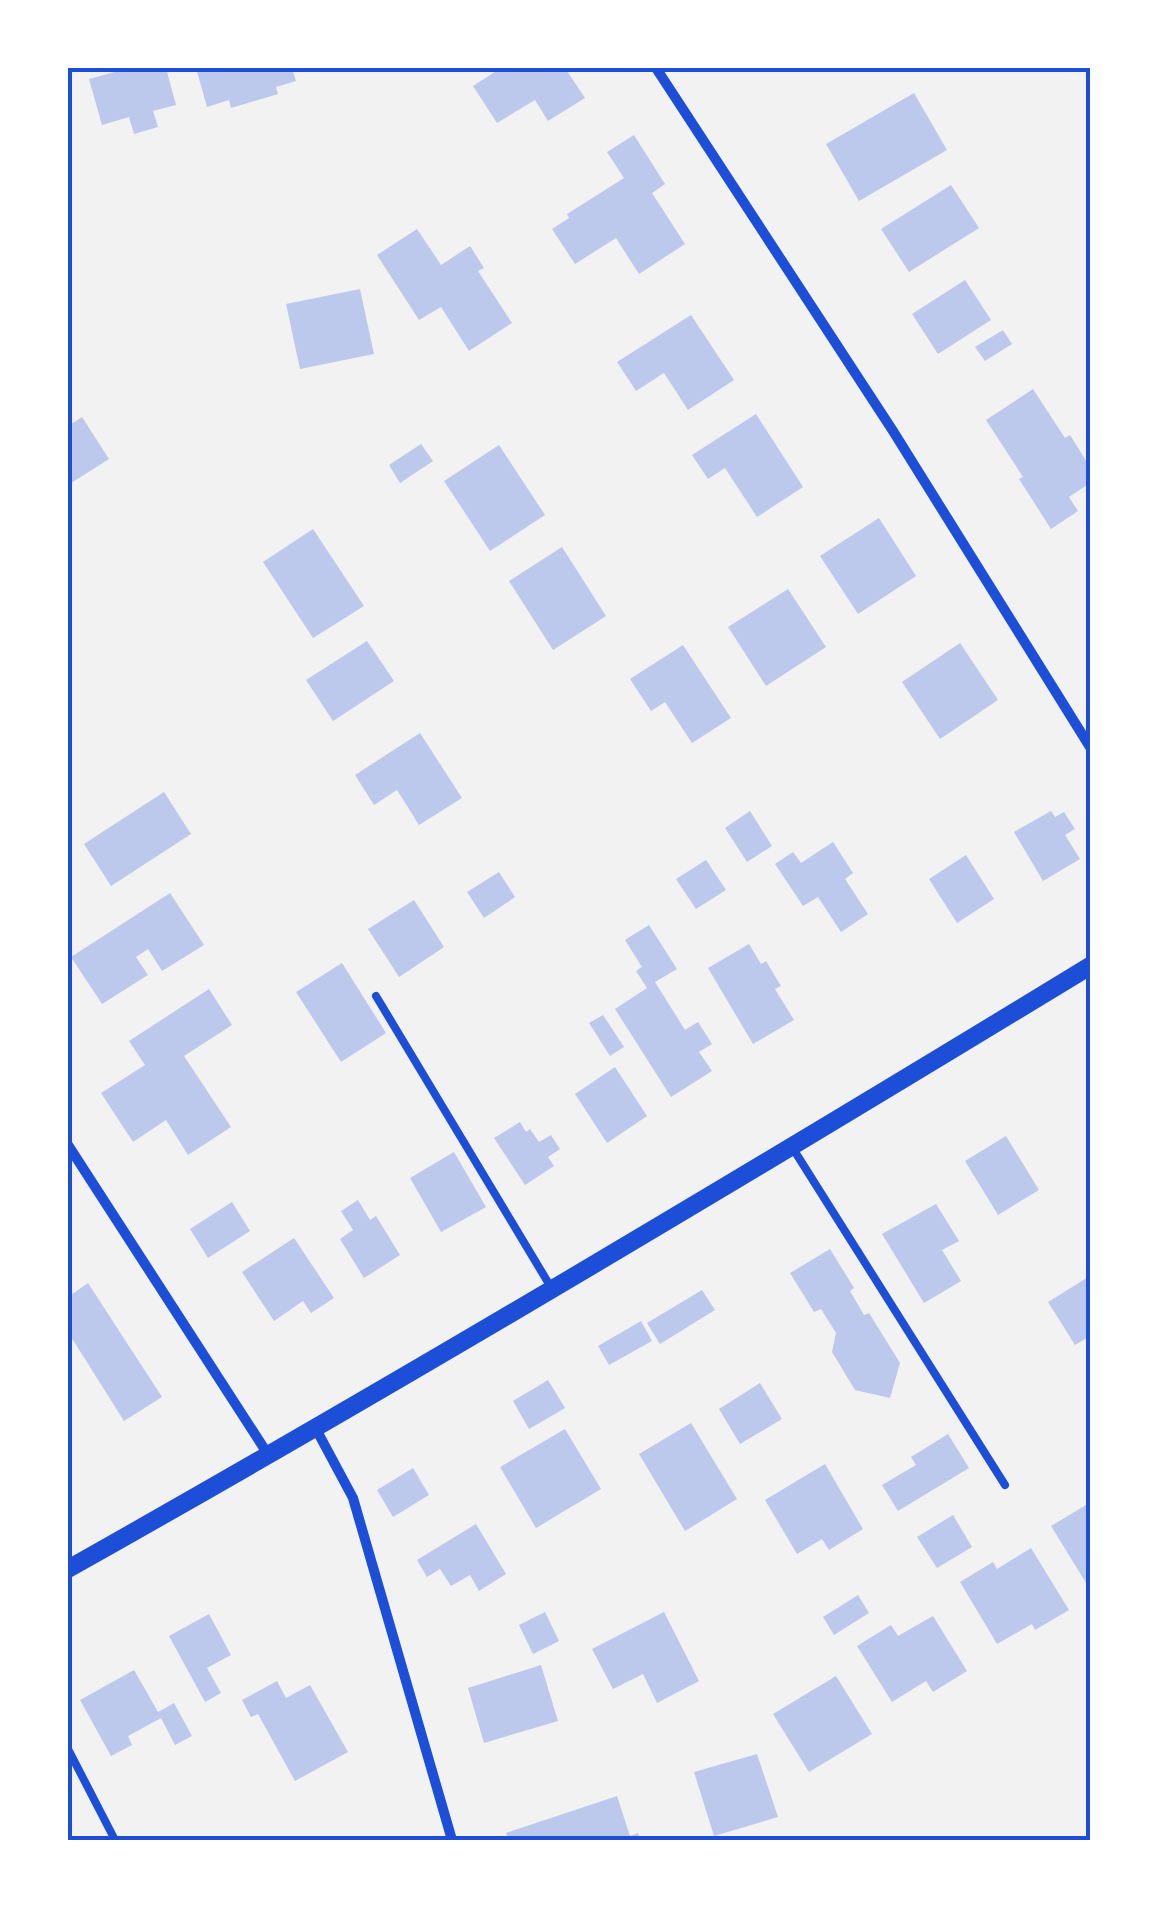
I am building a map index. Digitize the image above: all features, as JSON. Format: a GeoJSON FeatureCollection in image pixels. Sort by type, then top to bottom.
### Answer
{"type":"FeatureCollection","features":[{"type":"Feature","properties":{"kind":"street"},"geometry":{"type":"LineString","coordinates":[[656,68],[893,431],[1090,747]]}},
{"type":"Feature","properties":{"kind":"street"},"geometry":{"type":"LineString","coordinates":[[68,1569],[316,1429],[792,1148],[1090,966]]}},
{"type":"Feature","properties":{"kind":"street"},"geometry":{"type":"LineString","coordinates":[[68,1145],[270,1456]]}},
{"type":"Feature","properties":{"kind":"street"},"geometry":{"type":"LineString","coordinates":[[316,1429],[354,1498],[452,1840]]}},
{"type":"Feature","properties":{"kind":"lane"},"geometry":{"type":"LineString","coordinates":[[376,996],[552,1289]]}},
{"type":"Feature","properties":{"kind":"lane"},"geometry":{"type":"LineString","coordinates":[[792,1148],[1006,1485]]}},
{"type":"Feature","properties":{"kind":"lane"},"geometry":{"type":"LineString","coordinates":[[68,1749],[115,1840]]}},
{"type":"Feature","properties":{"kind":"building"},"geometry":{"type":"Polygon","coordinates":[[[129,68],[166,68],[176,105],[153,111],[158,127],[134,134],[129,117],[102,125],[89,79],[129,68]]]}},
{"type":"Feature","properties":{"kind":"building"},"geometry":{"type":"Polygon","coordinates":[[[196,68],[292,68],[296,81],[276,87],[278,94],[231,108],[229,100],[207,107],[196,68]]]}},
{"type":"Feature","properties":{"kind":"building"},"geometry":{"type":"Polygon","coordinates":[[[501,68],[565,68],[585,98],[548,121],[535,100],[497,123],[473,86],[501,68]]]}},
{"type":"Feature","properties":{"kind":"building"},"geometry":{"type":"Polygon","coordinates":[[[914,93],[947,150],[859,201],[826,144],[914,93]]]}},
{"type":"Feature","properties":{"kind":"building"},"geometry":{"type":"Polygon","coordinates":[[[634,135],[665,184],[652,193],[685,244],[639,274],[616,238],[575,264],[552,229],[569,218],[567,214],[624,178],[607,152],[634,135]]]}},
{"type":"Feature","properties":{"kind":"building"},"geometry":{"type":"Polygon","coordinates":[[[951,185],[979,228],[909,272],[881,229],[951,185]]]}},
{"type":"Feature","properties":{"kind":"building"},"geometry":{"type":"Polygon","coordinates":[[[417,229],[441,265],[470,246],[484,268],[478,271],[512,323],[469,351],[441,307],[419,320],[377,255],[417,229]]]}},
{"type":"Feature","properties":{"kind":"building"},"geometry":{"type":"Polygon","coordinates":[[[965,280],[991,320],[938,354],[912,314],[965,280]]]}},
{"type":"Feature","properties":{"kind":"building"},"geometry":{"type":"Polygon","coordinates":[[[360,289],[374,354],[300,369],[286,304],[360,289]]]}},
{"type":"Feature","properties":{"kind":"building"},"geometry":{"type":"Polygon","coordinates":[[[691,315],[734,380],[688,410],[664,373],[636,391],[617,362],[691,315]]]}},
{"type":"Feature","properties":{"kind":"building"},"geometry":{"type":"Polygon","coordinates":[[[1003,330],[1012,344],[985,361],[975,347],[1003,330]]]}},
{"type":"Feature","properties":{"kind":"building"},"geometry":{"type":"Polygon","coordinates":[[[1033,389],[1065,438],[1070,435],[1090,467],[1090,483],[1069,497],[1078,511],[1051,529],[986,420],[1033,389]]]}},
{"type":"Feature","properties":{"kind":"building"},"geometry":{"type":"Polygon","coordinates":[[[756,414],[803,487],[757,517],[725,468],[708,479],[692,455],[756,414]]]}},
{"type":"Feature","properties":{"kind":"building"},"geometry":{"type":"Polygon","coordinates":[[[82,417],[109,459],[68,485],[68,426],[82,417]]]}},
{"type":"Feature","properties":{"kind":"building"},"geometry":{"type":"Polygon","coordinates":[[[421,444],[433,461],[400,483],[389,465],[421,444]]]}},
{"type":"Feature","properties":{"kind":"building"},"geometry":{"type":"Polygon","coordinates":[[[499,445],[545,515],[490,551],[444,481],[499,445]]]}},
{"type":"Feature","properties":{"kind":"building"},"geometry":{"type":"Polygon","coordinates":[[[879,518],[916,576],[858,614],[820,556],[879,518]]]}},
{"type":"Feature","properties":{"kind":"building"},"geometry":{"type":"Polygon","coordinates":[[[313,529],[364,606],[313,638],[263,562],[313,529]]]}},
{"type":"Feature","properties":{"kind":"building"},"geometry":{"type":"Polygon","coordinates":[[[562,547],[606,616],[553,650],[509,581],[562,547]]]}},
{"type":"Feature","properties":{"kind":"building"},"geometry":{"type":"Polygon","coordinates":[[[788,589],[826,647],[766,686],[728,627],[788,589]]]}},
{"type":"Feature","properties":{"kind":"building"},"geometry":{"type":"Polygon","coordinates":[[[367,641],[394,681],[333,721],[306,680],[367,641]]]}},
{"type":"Feature","properties":{"kind":"building"},"geometry":{"type":"Polygon","coordinates":[[[960,643],[998,700],[940,739],[902,682],[960,643]]]}},
{"type":"Feature","properties":{"kind":"building"},"geometry":{"type":"Polygon","coordinates":[[[683,645],[731,718],[692,743],[665,702],[651,711],[630,679],[683,645]]]}},
{"type":"Feature","properties":{"kind":"building"},"geometry":{"type":"Polygon","coordinates":[[[420,733],[462,798],[419,825],[397,790],[374,805],[355,775],[420,733]]]}},
{"type":"Feature","properties":{"kind":"building"},"geometry":{"type":"Polygon","coordinates":[[[164,792],[191,834],[111,886],[84,844],[164,792]]]}},
{"type":"Feature","properties":{"kind":"building"},"geometry":{"type":"Polygon","coordinates":[[[750,811],[772,846],[747,862],[725,828],[750,811]]]}},
{"type":"Feature","properties":{"kind":"building"},"geometry":{"type":"Polygon","coordinates":[[[1051,811],[1055,817],[1064,812],[1075,829],[1065,835],[1080,859],[1043,881],[1014,832],[1051,811]]]}},
{"type":"Feature","properties":{"kind":"building"},"geometry":{"type":"Polygon","coordinates":[[[833,842],[853,873],[845,879],[868,914],[841,932],[818,897],[803,906],[775,864],[793,852],[801,863],[833,842]]]}},
{"type":"Feature","properties":{"kind":"building"},"geometry":{"type":"Polygon","coordinates":[[[966,855],[994,899],[957,923],[929,879],[966,855]]]}},
{"type":"Feature","properties":{"kind":"building"},"geometry":{"type":"Polygon","coordinates":[[[706,860],[726,890],[696,909],[676,879],[706,860]]]}},
{"type":"Feature","properties":{"kind":"building"},"geometry":{"type":"Polygon","coordinates":[[[499,872],[515,897],[484,918],[467,892],[499,872]]]}},
{"type":"Feature","properties":{"kind":"building"},"geometry":{"type":"Polygon","coordinates":[[[170,893],[204,945],[162,971],[148,949],[136,957],[148,975],[102,1004],[71,957],[170,893]]]}},
{"type":"Feature","properties":{"kind":"building"},"geometry":{"type":"Polygon","coordinates":[[[414,900],[444,947],[399,977],[368,929],[414,900]]]}},
{"type":"Feature","properties":{"kind":"building"},"geometry":{"type":"Polygon","coordinates":[[[649,925],[677,969],[655,982],[685,1030],[698,1022],[712,1044],[699,1052],[712,1071],[671,1097],[615,1009],[647,988],[636,971],[642,967],[625,940],[649,925]]]}},
{"type":"Feature","properties":{"kind":"building"},"geometry":{"type":"Polygon","coordinates":[[[749,944],[761,964],[766,961],[781,986],[775,989],[794,1020],[753,1044],[708,968],[749,944]]]}},
{"type":"Feature","properties":{"kind":"building"},"geometry":{"type":"Polygon","coordinates":[[[342,963],[386,1033],[341,1062],[296,992],[342,963]]]}},
{"type":"Feature","properties":{"kind":"building"},"geometry":{"type":"Polygon","coordinates":[[[209,989],[232,1025],[184,1056],[231,1127],[188,1155],[166,1120],[133,1142],[101,1093],[145,1065],[129,1041],[209,989]]]}},
{"type":"Feature","properties":{"kind":"building"},"geometry":{"type":"Polygon","coordinates":[[[603,1015],[624,1047],[610,1056],[589,1023],[603,1015]]]}},
{"type":"Feature","properties":{"kind":"building"},"geometry":{"type":"Polygon","coordinates":[[[615,1067],[647,1116],[607,1143],[575,1094],[615,1067]]]}},
{"type":"Feature","properties":{"kind":"building"},"geometry":{"type":"Polygon","coordinates":[[[520,1122],[539,1142],[551,1135],[560,1149],[548,1157],[554,1166],[525,1185],[494,1138],[520,1122]]]}},
{"type":"Feature","properties":{"kind":"building"},"geometry":{"type":"Polygon","coordinates":[[[1006,1136],[1039,1190],[998,1215],[965,1161],[1006,1136]]]}},
{"type":"Feature","properties":{"kind":"building"},"geometry":{"type":"Polygon","coordinates":[[[454,1152],[486,1207],[441,1232],[410,1178],[454,1152]]]}},
{"type":"Feature","properties":{"kind":"building"},"geometry":{"type":"Polygon","coordinates":[[[358,1200],[370,1220],[376,1216],[400,1255],[364,1278],[340,1239],[353,1230],[341,1211],[358,1200]]]}},
{"type":"Feature","properties":{"kind":"building"},"geometry":{"type":"Polygon","coordinates":[[[232,1202],[250,1231],[208,1258],[190,1229],[232,1202]]]}},
{"type":"Feature","properties":{"kind":"building"},"geometry":{"type":"Polygon","coordinates":[[[936,1204],[959,1241],[942,1250],[961,1281],[924,1303],[882,1234],[936,1204]]]}},
{"type":"Feature","properties":{"kind":"building"},"geometry":{"type":"Polygon","coordinates":[[[294,1238],[334,1298],[311,1313],[303,1301],[274,1321],[242,1272],[294,1238]]]}},
{"type":"Feature","properties":{"kind":"building"},"geometry":{"type":"Polygon","coordinates":[[[830,1249],[854,1288],[850,1291],[864,1315],[869,1313],[900,1363],[890,1398],[855,1390],[832,1352],[836,1333],[821,1309],[814,1312],[790,1273],[830,1249]]]}},
{"type":"Feature","properties":{"kind":"building"},"geometry":{"type":"Polygon","coordinates":[[[1090,1276],[1090,1336],[1075,1345],[1048,1302],[1090,1276]]]}},
{"type":"Feature","properties":{"kind":"building"},"geometry":{"type":"Polygon","coordinates":[[[88,1283],[162,1397],[124,1421],[68,1332],[68,1297],[88,1283]]]}},
{"type":"Feature","properties":{"kind":"building"},"geometry":{"type":"Polygon","coordinates":[[[702,1290],[715,1310],[660,1344],[647,1323],[702,1290]]]}},
{"type":"Feature","properties":{"kind":"building"},"geometry":{"type":"Polygon","coordinates":[[[641,1321],[652,1341],[609,1365],[598,1346],[641,1321]]]}},
{"type":"Feature","properties":{"kind":"building"},"geometry":{"type":"Polygon","coordinates":[[[548,1380],[565,1408],[529,1429],[513,1401],[548,1380]]]}},
{"type":"Feature","properties":{"kind":"building"},"geometry":{"type":"Polygon","coordinates":[[[760,1383],[782,1419],[740,1444],[719,1409],[760,1383]]]}},
{"type":"Feature","properties":{"kind":"building"},"geometry":{"type":"Polygon","coordinates":[[[691,1423],[737,1499],[685,1531],[639,1454],[691,1423]]]}},
{"type":"Feature","properties":{"kind":"building"},"geometry":{"type":"Polygon","coordinates":[[[565,1429],[601,1489],[536,1528],[500,1467],[565,1429]]]}},
{"type":"Feature","properties":{"kind":"building"},"geometry":{"type":"Polygon","coordinates":[[[948,1434],[969,1468],[898,1511],[882,1485],[916,1465],[911,1457],[948,1434]]]}},
{"type":"Feature","properties":{"kind":"building"},"geometry":{"type":"Polygon","coordinates":[[[825,1464],[863,1529],[829,1550],[822,1539],[797,1554],[765,1500],[825,1464]]]}},
{"type":"Feature","properties":{"kind":"building"},"geometry":{"type":"Polygon","coordinates":[[[413,1468],[429,1495],[393,1517],[377,1490],[413,1468]]]}},
{"type":"Feature","properties":{"kind":"building"},"geometry":{"type":"Polygon","coordinates":[[[1086,1505],[1090,1512],[1088,1586],[1051,1526],[1086,1505]]]}},
{"type":"Feature","properties":{"kind":"building"},"geometry":{"type":"Polygon","coordinates":[[[953,1515],[972,1547],[937,1568],[917,1537],[953,1515]]]}},
{"type":"Feature","properties":{"kind":"building"},"geometry":{"type":"Polygon","coordinates":[[[476,1524],[506,1574],[479,1591],[470,1575],[451,1586],[440,1569],[427,1577],[417,1560],[476,1524]]]}},
{"type":"Feature","properties":{"kind":"building"},"geometry":{"type":"Polygon","coordinates":[[[1031,1548],[1069,1610],[1035,1630],[1032,1624],[997,1644],[960,1582],[993,1562],[997,1569],[1031,1548]]]}},
{"type":"Feature","properties":{"kind":"building"},"geometry":{"type":"Polygon","coordinates":[[[858,1595],[869,1613],[834,1635],[823,1617],[858,1595]]]}},
{"type":"Feature","properties":{"kind":"building"},"geometry":{"type":"Polygon","coordinates":[[[545,1612],[559,1641],[533,1654],[519,1625],[545,1612]]]}},
{"type":"Feature","properties":{"kind":"building"},"geometry":{"type":"Polygon","coordinates":[[[664,1612],[699,1681],[657,1703],[643,1674],[613,1689],[592,1649],[664,1612]]]}},
{"type":"Feature","properties":{"kind":"building"},"geometry":{"type":"Polygon","coordinates":[[[209,1614],[231,1655],[207,1668],[221,1693],[205,1702],[169,1636],[209,1614]]]}},
{"type":"Feature","properties":{"kind":"building"},"geometry":{"type":"Polygon","coordinates":[[[933,1616],[967,1671],[933,1692],[926,1681],[892,1702],[857,1646],[891,1625],[898,1636],[933,1616]]]}},
{"type":"Feature","properties":{"kind":"building"},"geometry":{"type":"Polygon","coordinates":[[[541,1665],[558,1721],[484,1743],[468,1688],[541,1665]]]}},
{"type":"Feature","properties":{"kind":"building"},"geometry":{"type":"Polygon","coordinates":[[[134,1670],[158,1712],[174,1703],[192,1736],[175,1745],[161,1718],[128,1736],[132,1745],[111,1756],[80,1700],[134,1670]]]}},
{"type":"Feature","properties":{"kind":"building"},"geometry":{"type":"Polygon","coordinates":[[[836,1676],[872,1734],[809,1772],[773,1714],[836,1676]]]}},
{"type":"Feature","properties":{"kind":"building"},"geometry":{"type":"Polygon","coordinates":[[[277,1681],[286,1698],[310,1685],[348,1752],[295,1781],[258,1714],[251,1717],[242,1700],[277,1681]]]}},
{"type":"Feature","properties":{"kind":"building"},"geometry":{"type":"Polygon","coordinates":[[[757,1754],[778,1817],[714,1836],[694,1772],[757,1754]]]}},
{"type":"Feature","properties":{"kind":"building"},"geometry":{"type":"Polygon","coordinates":[[[617,1796],[630,1836],[638,1833],[640,1840],[509,1840],[506,1833],[617,1796]]]}}]}
